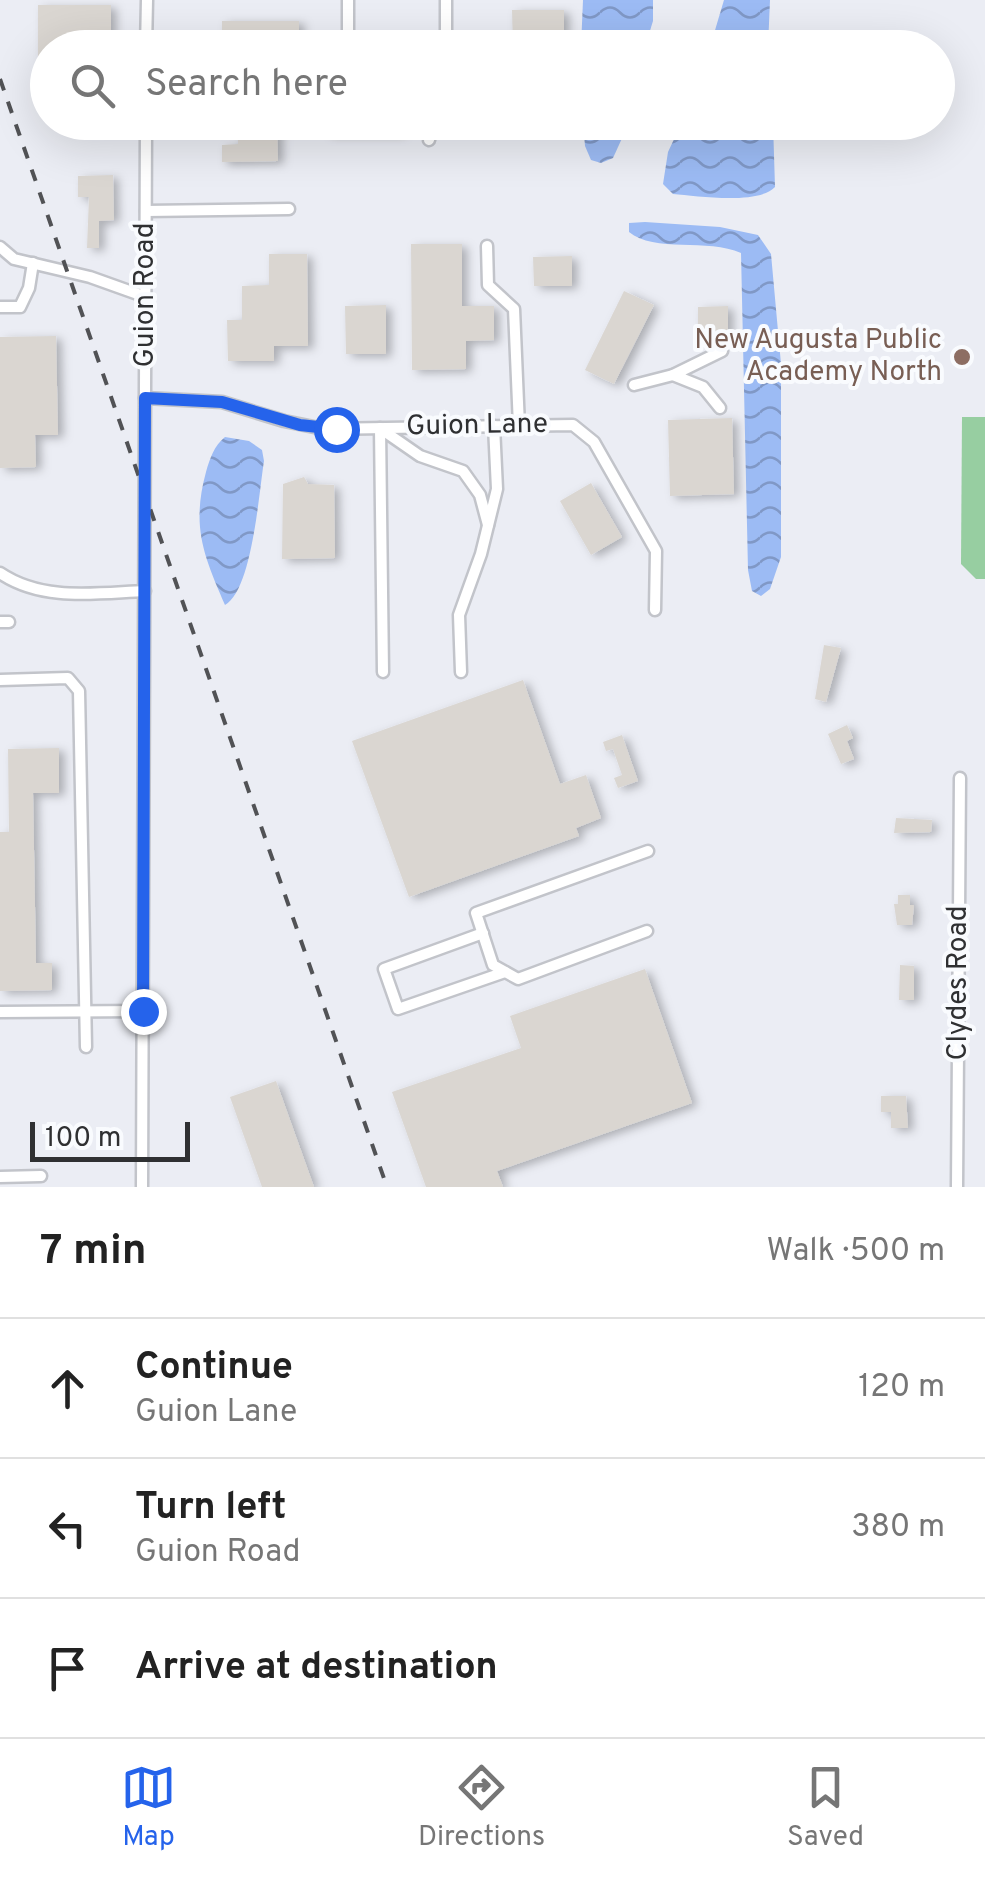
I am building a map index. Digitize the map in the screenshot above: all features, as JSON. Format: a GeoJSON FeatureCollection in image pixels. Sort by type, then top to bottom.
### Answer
{"type":"FeatureCollection","features":[{"type":"Feature","properties":{"kind":"street"},"geometry":{"type":"LineString","coordinates":[[146,0],[146,30]]}},
{"type":"Feature","properties":{"kind":"street"},"geometry":{"type":"LineString","coordinates":[[348,0],[348,30]]}},
{"type":"Feature","properties":{"kind":"street"},"geometry":{"type":"LineString","coordinates":[[446,0],[446,30]]}},
{"type":"Feature","properties":{"kind":"street","name":"Guion Road"},"geometry":{"type":"LineString","coordinates":[[142,1187],[146,140]]}},
{"type":"Feature","properties":{"kind":"street"},"geometry":{"type":"LineString","coordinates":[[146,210],[288,209]]}},
{"type":"Feature","properties":{"kind":"street"},"geometry":{"type":"LineString","coordinates":[[487,246],[488,285],[514,309],[519,426]]}},
{"type":"Feature","properties":{"kind":"street"},"geometry":{"type":"LineString","coordinates":[[0,247],[14,260],[90,277],[146,297]]}},
{"type":"Feature","properties":{"kind":"street"},"geometry":{"type":"LineString","coordinates":[[0,307],[20,307],[29,288],[33,263]]}},
{"type":"Feature","properties":{"kind":"street"},"geometry":{"type":"LineString","coordinates":[[634,385],[673,375],[722,351]]}},
{"type":"Feature","properties":{"kind":"street"},"geometry":{"type":"LineString","coordinates":[[673,375],[703,387],[720,408]]}},
{"type":"Feature","properties":{"kind":"street","name":"Guion Lane"},"geometry":{"type":"LineString","coordinates":[[145,398],[222,402],[310,427],[573,425],[594,442],[656,551],[655,610]]}},
{"type":"Feature","properties":{"kind":"street"},"geometry":{"type":"LineString","coordinates":[[461,672],[459,616],[497,489],[494,426]]}},
{"type":"Feature","properties":{"kind":"street"},"geometry":{"type":"LineString","coordinates":[[380,428],[420,456],[463,471],[480,496],[488,526]]}},
{"type":"Feature","properties":{"kind":"street"},"geometry":{"type":"LineString","coordinates":[[380,428],[383,672]]}},
{"type":"Feature","properties":{"kind":"street"},"geometry":{"type":"LineString","coordinates":[[1,578],[57,594],[146,591]]}},
{"type":"Feature","properties":{"kind":"street"},"geometry":{"type":"LineString","coordinates":[[0,680],[68,678],[79,691],[86,1048]]}},
{"type":"Feature","properties":{"kind":"street","name":"Clydes Road"},"geometry":{"type":"LineString","coordinates":[[958,1187],[960,778]]}},
{"type":"Feature","properties":{"kind":"street"},"geometry":{"type":"LineString","coordinates":[[647,932],[518,979],[493,965],[476,914],[648,851]]}},
{"type":"Feature","properties":{"kind":"street"},"geometry":{"type":"LineString","coordinates":[[483,934],[384,969],[398,1010],[506,972]]}},
{"type":"Feature","properties":{"kind":"street"},"geometry":{"type":"LineString","coordinates":[[0,1012],[143,1011]]}},
{"type":"Feature","properties":{"kind":"street"},"geometry":{"type":"LineString","coordinates":[[0,1177],[41,1176]]}},
{"type":"Feature","properties":{"kind":"green space"},"geometry":{"type":"Polygon","coordinates":[[[962,417],[985,417],[985,579],[976,579],[961,564],[962,417]]]}},
{"type":"Feature","properties":{"kind":"water"},"geometry":{"type":"Polygon","coordinates":[[[583,0],[653,0],[650,30],[582,30],[583,0]]]}},
{"type":"Feature","properties":{"kind":"water"},"geometry":{"type":"Polygon","coordinates":[[[724,0],[770,0],[769,30],[715,30],[724,0]]]}},
{"type":"Feature","properties":{"kind":"water"},"geometry":{"type":"Polygon","coordinates":[[[584,140],[621,140],[613,158],[601,163],[591,160],[584,140]]]}},
{"type":"Feature","properties":{"kind":"water"},"geometry":{"type":"Polygon","coordinates":[[[674,140],[774,140],[775,187],[767,193],[742,198],[673,194],[663,184],[674,140]]]}},
{"type":"Feature","properties":{"kind":"water"},"geometry":{"type":"Polygon","coordinates":[[[629,223],[720,227],[758,235],[771,254],[781,364],[781,557],[770,589],[761,596],[752,591],[748,570],[741,253],[713,246],[652,242],[629,232],[629,223]]]}},
{"type":"Feature","properties":{"kind":"water"},"geometry":{"type":"Polygon","coordinates":[[[225,437],[249,441],[262,450],[264,461],[248,561],[242,581],[225,605],[202,541],[200,509],[209,462],[225,437]]]}},
{"type":"Feature","properties":{"kind":"building"},"geometry":{"type":"Polygon","coordinates":[[[38,5],[111,5],[111,30],[38,30],[38,5]]]}},
{"type":"Feature","properties":{"kind":"building"},"geometry":{"type":"Polygon","coordinates":[[[512,10],[564,10],[564,30],[513,30],[512,10]]]}},
{"type":"Feature","properties":{"kind":"building"},"geometry":{"type":"Polygon","coordinates":[[[222,21],[299,21],[299,30],[222,30],[222,21]]]}},
{"type":"Feature","properties":{"kind":"building"},"geometry":{"type":"Polygon","coordinates":[[[238,140],[277,140],[278,161],[222,162],[222,145],[238,144],[238,140]]]}},
{"type":"Feature","properties":{"kind":"building"},"geometry":{"type":"Polygon","coordinates":[[[113,175],[114,220],[99,221],[99,248],[87,248],[89,197],[78,197],[78,176],[113,175]]]}},
{"type":"Feature","properties":{"kind":"building"},"geometry":{"type":"Polygon","coordinates":[[[411,244],[462,244],[462,306],[494,306],[494,340],[466,341],[466,369],[412,370],[411,244]]]}},
{"type":"Feature","properties":{"kind":"building"},"geometry":{"type":"Polygon","coordinates":[[[269,254],[307,254],[308,346],[274,346],[274,361],[228,361],[227,320],[242,320],[242,286],[269,285],[269,254]]]}},
{"type":"Feature","properties":{"kind":"building"},"geometry":{"type":"Polygon","coordinates":[[[572,256],[572,286],[534,286],[533,257],[572,256]]]}},
{"type":"Feature","properties":{"kind":"building"},"geometry":{"type":"Polygon","coordinates":[[[624,291],[654,305],[614,384],[585,370],[624,291]]]}},
{"type":"Feature","properties":{"kind":"building"},"geometry":{"type":"Polygon","coordinates":[[[386,305],[386,354],[346,354],[345,306],[386,305]]]}},
{"type":"Feature","properties":{"kind":"building"},"geometry":{"type":"Polygon","coordinates":[[[728,306],[728,336],[698,336],[698,307],[728,306]]]}},
{"type":"Feature","properties":{"kind":"building"},"geometry":{"type":"Polygon","coordinates":[[[56,336],[58,435],[35,435],[36,467],[0,468],[0,337],[56,336]]]}},
{"type":"Feature","properties":{"kind":"building"},"geometry":{"type":"Polygon","coordinates":[[[732,418],[734,494],[670,496],[668,420],[732,418]]]}},
{"type":"Feature","properties":{"kind":"building"},"geometry":{"type":"Polygon","coordinates":[[[304,477],[308,484],[334,485],[335,558],[282,559],[283,484],[304,477]]]}},
{"type":"Feature","properties":{"kind":"building"},"geometry":{"type":"Polygon","coordinates":[[[591,483],[622,537],[591,555],[560,501],[591,483]]]}},
{"type":"Feature","properties":{"kind":"building"},"geometry":{"type":"Polygon","coordinates":[[[824,645],[841,648],[826,702],[815,699],[824,645]]]}},
{"type":"Feature","properties":{"kind":"building"},"geometry":{"type":"Polygon","coordinates":[[[523,680],[560,784],[586,775],[601,818],[576,828],[579,836],[409,897],[352,741],[523,680]]]}},
{"type":"Feature","properties":{"kind":"building"},"geometry":{"type":"Polygon","coordinates":[[[847,725],[853,738],[847,741],[854,759],[841,764],[828,734],[847,725]]]}},
{"type":"Feature","properties":{"kind":"building"},"geometry":{"type":"Polygon","coordinates":[[[622,735],[638,781],[618,788],[614,778],[622,775],[613,749],[606,751],[603,742],[622,735]]]}},
{"type":"Feature","properties":{"kind":"building"},"geometry":{"type":"Polygon","coordinates":[[[59,748],[59,793],[33,793],[36,963],[52,963],[52,990],[0,991],[0,832],[9,832],[8,749],[59,748]]]}},
{"type":"Feature","properties":{"kind":"building"},"geometry":{"type":"Polygon","coordinates":[[[896,818],[932,820],[931,832],[894,833],[896,818]]]}},
{"type":"Feature","properties":{"kind":"building"},"geometry":{"type":"Polygon","coordinates":[[[898,895],[910,895],[910,905],[914,905],[912,925],[897,925],[894,904],[898,904],[898,895]]]}},
{"type":"Feature","properties":{"kind":"building"},"geometry":{"type":"Polygon","coordinates":[[[900,965],[914,966],[914,1000],[899,1000],[900,965]]]}},
{"type":"Feature","properties":{"kind":"building"},"geometry":{"type":"Polygon","coordinates":[[[645,969],[692,1103],[497,1171],[503,1187],[426,1187],[392,1092],[521,1048],[510,1016],[645,969]]]}},
{"type":"Feature","properties":{"kind":"building"},"geometry":{"type":"Polygon","coordinates":[[[276,1081],[314,1187],[262,1187],[230,1097],[276,1081]]]}},
{"type":"Feature","properties":{"kind":"building"},"geometry":{"type":"Polygon","coordinates":[[[881,1096],[906,1096],[908,1128],[891,1128],[891,1112],[881,1112],[881,1096]]]}},
{"type":"Feature","properties":{"kind":"railway"},"geometry":{"type":"LineString","coordinates":[[0,79],[387,1187]]}},
{"type":"Feature","properties":{"kind":"place","name":"New Augusta Public Academy North"},"geometry":{"type":"Point","coordinates":[962,357]}},
{"type":"Feature","properties":{"kind":"route"},"geometry":{"type":"LineString","coordinates":[[143,1011],[145,398],[222,402],[300,425],[336,429]]}}]}
